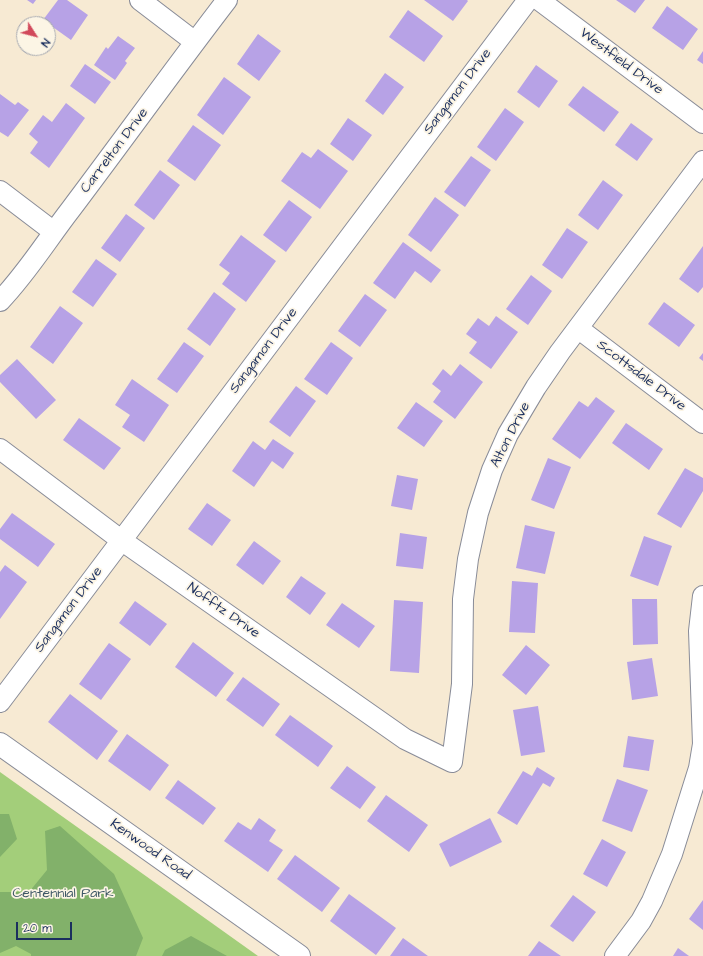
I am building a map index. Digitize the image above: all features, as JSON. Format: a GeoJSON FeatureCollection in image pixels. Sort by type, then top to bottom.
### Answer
{"type":"FeatureCollection","features":[{"type":"Feature","properties":{"kind":"street"},"geometry":{"type":"LineString","coordinates":[[140,0],[195,42]]}},
{"type":"Feature","properties":{"kind":"street","name":"Carrelton Drive"},"geometry":{"type":"LineString","coordinates":[[0,301],[37,256],[227,0]]}},
{"type":"Feature","properties":{"kind":"street","name":"Sangamon Drive"},"geometry":{"type":"LineString","coordinates":[[0,702],[528,0]]}},
{"type":"Feature","properties":{"kind":"street","name":"Westfield Drive"},"geometry":{"type":"LineString","coordinates":[[539,0],[703,123]]}},
{"type":"Feature","properties":{"kind":"street","name":"Alton Drive"},"geometry":{"type":"LineString","coordinates":[[452,762],[462,684],[463,599],[468,559],[478,513],[492,470],[508,434],[536,387],[703,161]]}},
{"type":"Feature","properties":{"kind":"street"},"geometry":{"type":"LineString","coordinates":[[0,191],[54,232]]}},
{"type":"Feature","properties":{"kind":"street","name":"Scottsdale Drive"},"geometry":{"type":"LineString","coordinates":[[579,329],[703,423]]}},
{"type":"Feature","properties":{"kind":"street","name":"Nofftz Drive"},"geometry":{"type":"LineString","coordinates":[[0,450],[121,540],[405,739],[452,762]]}},
{"type":"Feature","properties":{"kind":"street"},"geometry":{"type":"LineString","coordinates":[[615,956],[641,921],[652,901],[672,854],[701,768],[703,744],[699,631],[703,596]]}},
{"type":"Feature","properties":{"kind":"street","name":"Kenwood Road"},"geometry":{"type":"LineString","coordinates":[[0,744],[299,956]]}},
{"type":"Feature","properties":{"kind":"green space","name":"Centennial Park"},"geometry":{"type":"Polygon","coordinates":[[[0,772],[258,956],[0,956],[0,772]]]}},
{"type":"Feature","properties":{"kind":"green space"},"geometry":{"type":"Polygon","coordinates":[[[0,814],[9,814],[17,839],[0,857],[0,814]]]}},
{"type":"Feature","properties":{"kind":"green space"},"geometry":{"type":"Polygon","coordinates":[[[60,826],[114,874],[143,938],[136,956],[31,956],[31,954],[16,946],[0,953],[0,892],[29,892],[47,870],[45,831],[60,826]]]}},
{"type":"Feature","properties":{"kind":"green space"},"geometry":{"type":"Polygon","coordinates":[[[191,936],[227,956],[162,956],[165,950],[191,936]]]}},
{"type":"Feature","properties":{"kind":"building"},"geometry":{"type":"Polygon","coordinates":[[[27,0],[36,0],[33,4],[27,0]]]}},
{"type":"Feature","properties":{"kind":"building"},"geometry":{"type":"Polygon","coordinates":[[[58,0],[67,0],[88,15],[71,40],[56,29],[56,16],[46,16],[58,0]]]}},
{"type":"Feature","properties":{"kind":"building"},"geometry":{"type":"Polygon","coordinates":[[[424,0],[467,0],[468,1],[453,21],[424,0]]]}},
{"type":"Feature","properties":{"kind":"building"},"geometry":{"type":"Polygon","coordinates":[[[616,0],[645,0],[635,13],[616,0]]]}},
{"type":"Feature","properties":{"kind":"building"},"geometry":{"type":"Polygon","coordinates":[[[667,6],[698,29],[683,50],[652,28],[667,6]]]}},
{"type":"Feature","properties":{"kind":"building"},"geometry":{"type":"Polygon","coordinates":[[[408,10],[443,36],[424,62],[389,37],[408,10]]]}},
{"type":"Feature","properties":{"kind":"building"},"geometry":{"type":"Polygon","coordinates":[[[258,34],[281,51],[259,81],[237,64],[258,34]]]}},
{"type":"Feature","properties":{"kind":"building"},"geometry":{"type":"Polygon","coordinates":[[[118,36],[135,48],[125,61],[127,63],[115,80],[94,65],[106,47],[108,49],[118,36]]]}},
{"type":"Feature","properties":{"kind":"building"},"geometry":{"type":"Polygon","coordinates":[[[703,51],[703,64],[697,60],[703,51]]]}},
{"type":"Feature","properties":{"kind":"building"},"geometry":{"type":"Polygon","coordinates":[[[85,64],[111,82],[95,104],[70,86],[85,64]]]}},
{"type":"Feature","properties":{"kind":"building"},"geometry":{"type":"Polygon","coordinates":[[[536,65],[558,81],[539,108],[517,92],[536,65]]]}},
{"type":"Feature","properties":{"kind":"building"},"geometry":{"type":"Polygon","coordinates":[[[385,73],[404,87],[383,115],[365,101],[385,73]]]}},
{"type":"Feature","properties":{"kind":"building"},"geometry":{"type":"Polygon","coordinates":[[[224,77],[251,97],[223,135],[197,115],[224,77]]]}},
{"type":"Feature","properties":{"kind":"building"},"geometry":{"type":"Polygon","coordinates":[[[583,86],[619,112],[604,132],[568,105],[583,86]]]}},
{"type":"Feature","properties":{"kind":"building"},"geometry":{"type":"Polygon","coordinates":[[[0,94],[15,105],[18,102],[29,110],[8,137],[0,132],[0,94]]]}},
{"type":"Feature","properties":{"kind":"building"},"geometry":{"type":"Polygon","coordinates":[[[66,103],[85,118],[49,168],[30,153],[38,142],[29,134],[43,115],[52,122],[66,103]]]}},
{"type":"Feature","properties":{"kind":"building"},"geometry":{"type":"Polygon","coordinates":[[[505,108],[524,122],[496,161],[477,147],[505,108]]]}},
{"type":"Feature","properties":{"kind":"building"},"geometry":{"type":"Polygon","coordinates":[[[348,118],[372,135],[353,161],[330,144],[348,118]]]}},
{"type":"Feature","properties":{"kind":"building"},"geometry":{"type":"Polygon","coordinates":[[[631,123],[653,139],[637,161],[615,145],[631,123]]]}},
{"type":"Feature","properties":{"kind":"building"},"geometry":{"type":"Polygon","coordinates":[[[193,125],[221,145],[195,181],[167,161],[193,125]]]}},
{"type":"Feature","properties":{"kind":"building"},"geometry":{"type":"Polygon","coordinates":[[[318,149],[348,171],[320,209],[281,181],[302,152],[311,158],[318,149]]]}},
{"type":"Feature","properties":{"kind":"building"},"geometry":{"type":"Polygon","coordinates":[[[471,156],[491,170],[465,207],[444,192],[471,156]]]}},
{"type":"Feature","properties":{"kind":"building"},"geometry":{"type":"Polygon","coordinates":[[[160,170],[180,185],[154,220],[134,205],[160,170]]]}},
{"type":"Feature","properties":{"kind":"building"},"geometry":{"type":"Polygon","coordinates":[[[603,180],[623,195],[598,230],[578,215],[603,180]]]}},
{"type":"Feature","properties":{"kind":"building"},"geometry":{"type":"Polygon","coordinates":[[[435,197],[459,215],[431,252],[408,235],[435,197]]]}},
{"type":"Feature","properties":{"kind":"building"},"geometry":{"type":"Polygon","coordinates":[[[289,200],[312,217],[286,252],[263,235],[289,200]]]}},
{"type":"Feature","properties":{"kind":"building"},"geometry":{"type":"Polygon","coordinates":[[[126,214],[145,228],[120,262],[101,248],[126,214]]]}},
{"type":"Feature","properties":{"kind":"building"},"geometry":{"type":"Polygon","coordinates":[[[567,228],[588,242],[562,279],[542,265],[567,228]]]}},
{"type":"Feature","properties":{"kind":"building"},"geometry":{"type":"Polygon","coordinates":[[[241,235],[276,261],[246,302],[222,284],[230,273],[219,265],[241,235]]]}},
{"type":"Feature","properties":{"kind":"building"},"geometry":{"type":"Polygon","coordinates":[[[403,242],[441,270],[431,283],[415,271],[395,299],[373,283],[403,242]]]}},
{"type":"Feature","properties":{"kind":"building"},"geometry":{"type":"Polygon","coordinates":[[[703,246],[703,287],[698,293],[679,279],[703,246]]]}},
{"type":"Feature","properties":{"kind":"building"},"geometry":{"type":"Polygon","coordinates":[[[96,259],[117,274],[93,307],[72,292],[96,259]]]}},
{"type":"Feature","properties":{"kind":"building"},"geometry":{"type":"Polygon","coordinates":[[[531,275],[552,291],[528,325],[506,309],[531,275]]]}},
{"type":"Feature","properties":{"kind":"building"},"geometry":{"type":"Polygon","coordinates":[[[214,292],[236,309],[210,346],[187,329],[214,292]]]}},
{"type":"Feature","properties":{"kind":"building"},"geometry":{"type":"Polygon","coordinates":[[[365,294],[387,310],[360,347],[338,331],[365,294]]]}},
{"type":"Feature","properties":{"kind":"building"},"geometry":{"type":"Polygon","coordinates":[[[664,302],[695,325],[679,347],[648,324],[664,302]]]}},
{"type":"Feature","properties":{"kind":"building"},"geometry":{"type":"Polygon","coordinates":[[[60,306],[83,323],[53,364],[30,347],[60,306]]]}},
{"type":"Feature","properties":{"kind":"building"},"geometry":{"type":"Polygon","coordinates":[[[496,316],[518,332],[491,369],[469,353],[477,342],[466,334],[478,318],[489,326],[496,316]]]}},
{"type":"Feature","properties":{"kind":"building"},"geometry":{"type":"Polygon","coordinates":[[[184,342],[204,356],[177,393],[157,379],[184,342]]]}},
{"type":"Feature","properties":{"kind":"building"},"geometry":{"type":"Polygon","coordinates":[[[331,342],[353,358],[327,395],[304,379],[331,342]]]}},
{"type":"Feature","properties":{"kind":"building"},"geometry":{"type":"Polygon","coordinates":[[[703,353],[703,361],[699,358],[703,353]]]}},
{"type":"Feature","properties":{"kind":"building"},"geometry":{"type":"Polygon","coordinates":[[[17,359],[56,400],[36,419],[0,382],[0,375],[17,359]]]}},
{"type":"Feature","properties":{"kind":"building"},"geometry":{"type":"Polygon","coordinates":[[[460,364],[483,382],[455,419],[433,402],[441,391],[432,384],[443,369],[451,376],[460,364]]]}},
{"type":"Feature","properties":{"kind":"building"},"geometry":{"type":"Polygon","coordinates":[[[132,379],[169,405],[144,442],[122,427],[130,415],[115,405],[132,379]]]}},
{"type":"Feature","properties":{"kind":"building"},"geometry":{"type":"Polygon","coordinates":[[[296,386],[316,401],[290,437],[269,422],[296,386]]]}},
{"type":"Feature","properties":{"kind":"building"},"geometry":{"type":"Polygon","coordinates":[[[596,397],[615,411],[580,459],[552,439],[579,401],[588,407],[596,397]]]}},
{"type":"Feature","properties":{"kind":"building"},"geometry":{"type":"Polygon","coordinates":[[[416,402],[443,421],[424,447],[397,428],[416,402]]]}},
{"type":"Feature","properties":{"kind":"building"},"geometry":{"type":"Polygon","coordinates":[[[79,418],[121,448],[104,470],[63,440],[79,418]]]}},
{"type":"Feature","properties":{"kind":"building"},"geometry":{"type":"Polygon","coordinates":[[[626,423],[663,449],[649,470],[612,443],[626,423]]]}},
{"type":"Feature","properties":{"kind":"building"},"geometry":{"type":"Polygon","coordinates":[[[273,439],[294,453],[283,469],[272,461],[254,487],[232,471],[253,441],[265,450],[273,439]]]}},
{"type":"Feature","properties":{"kind":"building"},"geometry":{"type":"Polygon","coordinates":[[[548,458],[571,467],[554,509],[531,500],[548,458]]]}},
{"type":"Feature","properties":{"kind":"building"},"geometry":{"type":"Polygon","coordinates":[[[685,468],[703,478],[703,491],[681,528],[657,514],[685,468]]]}},
{"type":"Feature","properties":{"kind":"building"},"geometry":{"type":"Polygon","coordinates":[[[397,475],[418,479],[412,510],[391,506],[397,475]]]}},
{"type":"Feature","properties":{"kind":"building"},"geometry":{"type":"Polygon","coordinates":[[[207,503],[231,520],[212,546],[188,529],[207,503]]]}},
{"type":"Feature","properties":{"kind":"building"},"geometry":{"type":"Polygon","coordinates":[[[12,513],[55,544],[38,567],[0,539],[0,529],[12,513]]]}},
{"type":"Feature","properties":{"kind":"building"},"geometry":{"type":"Polygon","coordinates":[[[525,525],[555,532],[545,574],[516,568],[525,525]]]}},
{"type":"Feature","properties":{"kind":"building"},"geometry":{"type":"Polygon","coordinates":[[[400,533],[427,537],[423,569],[396,566],[400,533]]]}},
{"type":"Feature","properties":{"kind":"building"},"geometry":{"type":"Polygon","coordinates":[[[644,536],[672,546],[658,586],[630,576],[644,536]]]}},
{"type":"Feature","properties":{"kind":"building"},"geometry":{"type":"Polygon","coordinates":[[[254,541],[281,561],[263,585],[236,565],[254,541]]]}},
{"type":"Feature","properties":{"kind":"building"},"geometry":{"type":"Polygon","coordinates":[[[5,565],[27,582],[0,619],[0,572],[5,565]]]}},
{"type":"Feature","properties":{"kind":"building"},"geometry":{"type":"Polygon","coordinates":[[[301,576],[326,593],[310,615],[286,597],[301,576]]]}},
{"type":"Feature","properties":{"kind":"building"},"geometry":{"type":"Polygon","coordinates":[[[512,581],[538,583],[535,633],[509,632],[512,581]]]}},
{"type":"Feature","properties":{"kind":"building"},"geometry":{"type":"Polygon","coordinates":[[[632,599],[657,599],[658,644],[633,645],[632,599]]]}},
{"type":"Feature","properties":{"kind":"building"},"geometry":{"type":"Polygon","coordinates":[[[394,600],[423,602],[419,673],[390,671],[394,600]]]}},
{"type":"Feature","properties":{"kind":"building"},"geometry":{"type":"Polygon","coordinates":[[[135,601],[167,624],[150,646],[119,623],[135,601]]]}},
{"type":"Feature","properties":{"kind":"building"},"geometry":{"type":"Polygon","coordinates":[[[342,603],[375,626],[359,648],[326,625],[342,603]]]}},
{"type":"Feature","properties":{"kind":"building"},"geometry":{"type":"Polygon","coordinates":[[[193,642],[234,673],[216,697],[175,667],[193,642]]]}},
{"type":"Feature","properties":{"kind":"building"},"geometry":{"type":"Polygon","coordinates":[[[109,643],[131,659],[101,700],[79,684],[109,643]]]}},
{"type":"Feature","properties":{"kind":"building"},"geometry":{"type":"Polygon","coordinates":[[[526,645],[550,665],[526,695],[502,675],[526,645]]]}},
{"type":"Feature","properties":{"kind":"building"},"geometry":{"type":"Polygon","coordinates":[[[652,658],[658,696],[632,700],[627,662],[652,658]]]}},
{"type":"Feature","properties":{"kind":"building"},"geometry":{"type":"Polygon","coordinates":[[[243,677],[280,704],[263,727],[226,700],[243,677]]]}},
{"type":"Feature","properties":{"kind":"building"},"geometry":{"type":"Polygon","coordinates":[[[70,694],[118,731],[97,760],[48,722],[70,694]]]}},
{"type":"Feature","properties":{"kind":"building"},"geometry":{"type":"Polygon","coordinates":[[[538,706],[545,752],[521,756],[513,710],[538,706]]]}},
{"type":"Feature","properties":{"kind":"building"},"geometry":{"type":"Polygon","coordinates":[[[290,715],[333,746],[318,767],[275,735],[290,715]]]}},
{"type":"Feature","properties":{"kind":"building"},"geometry":{"type":"Polygon","coordinates":[[[127,734],[169,765],[150,791],[108,761],[127,734]]]}},
{"type":"Feature","properties":{"kind":"building"},"geometry":{"type":"Polygon","coordinates":[[[628,736],[654,740],[649,771],[623,767],[628,736]]]}},
{"type":"Feature","properties":{"kind":"building"},"geometry":{"type":"Polygon","coordinates":[[[347,766],[376,787],[360,809],[330,788],[347,766]]]}},
{"type":"Feature","properties":{"kind":"building"},"geometry":{"type":"Polygon","coordinates":[[[537,767],[555,778],[550,787],[543,783],[517,825],[497,813],[523,771],[532,776],[537,767]]]}},
{"type":"Feature","properties":{"kind":"building"},"geometry":{"type":"Polygon","coordinates":[[[617,779],[648,790],[632,832],[602,821],[617,779]]]}},
{"type":"Feature","properties":{"kind":"building"},"geometry":{"type":"Polygon","coordinates":[[[178,780],[216,808],[203,825],[165,798],[178,780]]]}},
{"type":"Feature","properties":{"kind":"building"},"geometry":{"type":"Polygon","coordinates":[[[386,795],[428,825],[409,852],[367,821],[386,795]]]}},
{"type":"Feature","properties":{"kind":"building"},"geometry":{"type":"Polygon","coordinates":[[[259,818],[276,830],[269,841],[283,850],[268,872],[224,841],[238,822],[251,830],[259,818]]]}},
{"type":"Feature","properties":{"kind":"building"},"geometry":{"type":"Polygon","coordinates":[[[490,818],[502,842],[450,867],[439,844],[490,818]]]}},
{"type":"Feature","properties":{"kind":"building"},"geometry":{"type":"Polygon","coordinates":[[[602,839],[626,852],[607,887],[583,874],[602,839]]]}},
{"type":"Feature","properties":{"kind":"building"},"geometry":{"type":"Polygon","coordinates":[[[295,855],[340,888],[322,912],[277,879],[295,855]]]}},
{"type":"Feature","properties":{"kind":"building"},"geometry":{"type":"Polygon","coordinates":[[[349,894],[396,928],[376,955],[330,921],[349,894]]]}},
{"type":"Feature","properties":{"kind":"building"},"geometry":{"type":"Polygon","coordinates":[[[573,895],[596,912],[573,942],[550,926],[573,895]]]}},
{"type":"Feature","properties":{"kind":"building"},"geometry":{"type":"Polygon","coordinates":[[[703,900],[703,930],[689,919],[703,900]]]}},
{"type":"Feature","properties":{"kind":"building"},"geometry":{"type":"Polygon","coordinates":[[[403,938],[428,956],[390,956],[403,938]]]}},
{"type":"Feature","properties":{"kind":"building"},"geometry":{"type":"Polygon","coordinates":[[[539,941],[561,956],[528,956],[539,941]]]}},
{"type":"Feature","properties":{"kind":"building"},"geometry":{"type":"Polygon","coordinates":[[[678,948],[689,956],[673,956],[678,948]]]}}]}
